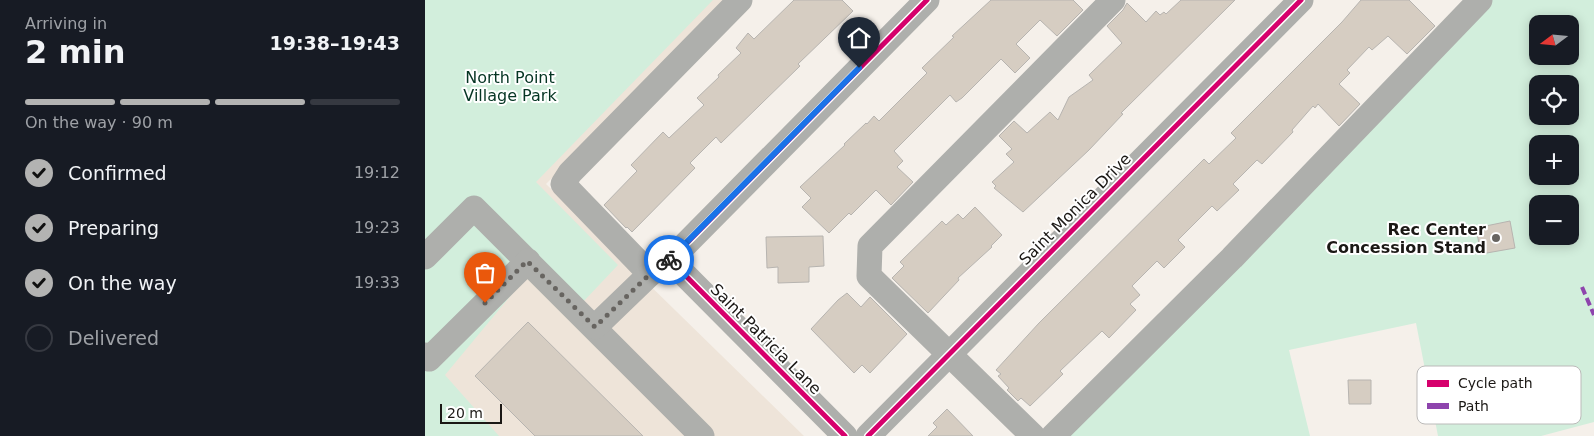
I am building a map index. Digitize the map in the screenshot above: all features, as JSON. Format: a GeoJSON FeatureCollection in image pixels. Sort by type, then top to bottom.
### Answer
{"type":"FeatureCollection","features":[{"type":"Feature","properties":{"kind":"street"},"geometry":{"type":"LineString","coordinates":[[650,274],[563,184],[570,173],[740,0]]}},
{"type":"Feature","properties":{"kind":"street"},"geometry":{"type":"LineString","coordinates":[[595,327],[650,274],[670,260],[927,0]]}},
{"type":"Feature","properties":{"kind":"street"},"geometry":{"type":"LineString","coordinates":[[1033,436],[869,276],[869,246],[1113,0]]}},
{"type":"Feature","properties":{"kind":"street","name":"Saint Monica Drive"},"geometry":{"type":"LineString","coordinates":[[868,436],[1301,0]]}},
{"type":"Feature","properties":{"kind":"street"},"geometry":{"type":"LineString","coordinates":[[1053,436],[1239,251],[1480,0]]}},
{"type":"Feature","properties":{"kind":"street"},"geometry":{"type":"LineString","coordinates":[[425,257],[474,208],[702,436]]}},
{"type":"Feature","properties":{"kind":"street","name":"Saint Patricia Lane"},"geometry":{"type":"LineString","coordinates":[[670,260],[845,436]]}},
{"type":"Feature","properties":{"kind":"street"},"geometry":{"type":"LineString","coordinates":[[425,355],[429,359],[527,261]]}},
{"type":"Feature","properties":{"kind":"shaded area"},"geometry":{"type":"Polygon","coordinates":[[[425,0],[728,0],[546,184],[804,436],[425,436],[425,0]]]}},
{"type":"Feature","properties":{"kind":"green space","name":"North Point Village Park"},"geometry":{"type":"Polygon","coordinates":[[[425,0],[713,0],[536,182],[618,265],[582,303],[541,259],[445,375],[499,436],[425,436],[425,0]]]}},
{"type":"Feature","properties":{"kind":"green space"},"geometry":{"type":"Polygon","coordinates":[[[1491,0],[1594,0],[1594,422],[1541,436],[1438,436],[1436,424],[1581,424],[1581,366],[1424,366],[1416,323],[1289,350],[1310,436],[1059,436],[1491,0]]]}},
{"type":"Feature","properties":{"kind":"building"},"geometry":{"type":"Polygon","coordinates":[[[794,0],[842,0],[853,11],[721,143],[716,137],[690,163],[695,168],[632,232],[626,228],[604,205],[637,171],[631,165],[663,132],[669,138],[704,105],[697,98],[741,53],[736,48],[748,33],[754,39],[794,0]]]}},
{"type":"Feature","properties":{"kind":"building"},"geometry":{"type":"Polygon","coordinates":[[[991,0],[1073,0],[1083,10],[1057,36],[1040,20],[1016,44],[1030,58],[1015,73],[1001,59],[962,98],[956,102],[950,95],[894,151],[903,161],[897,167],[913,182],[891,205],[876,190],[851,215],[849,213],[829,233],[802,207],[811,198],[800,187],[874,116],[879,121],[927,73],[922,68],[954,37],[952,36],[991,0]]]}},
{"type":"Feature","properties":{"kind":"building"},"geometry":{"type":"Polygon","coordinates":[[[1181,0],[1235,0],[1121,113],[1123,114],[1089,150],[1023,212],[994,188],[996,186],[992,182],[1014,162],[1006,154],[1012,149],[999,136],[1014,121],[1027,133],[1050,112],[1058,120],[1069,97],[1093,80],[1089,75],[1122,43],[1107,26],[1123,10],[1127,3],[1146,22],[1156,11],[1160,15],[1164,12],[1166,14],[1181,0]]]}},
{"type":"Feature","properties":{"kind":"building"},"geometry":{"type":"Polygon","coordinates":[[[1361,0],[1409,0],[1435,26],[1407,54],[1388,36],[1372,50],[1369,47],[1347,70],[1350,73],[1339,84],[1360,104],[1339,126],[1318,104],[1315,108],[1313,106],[1292,130],[1293,132],[1262,164],[1257,160],[1233,184],[1239,190],[1217,211],[1212,206],[1178,240],[1185,247],[1164,268],[1157,261],[1132,286],[1140,295],[1130,304],[1136,310],[1109,338],[1102,331],[1060,371],[1063,374],[1030,406],[1021,398],[1018,401],[1007,390],[1009,388],[998,376],[1001,374],[996,370],[1039,323],[1204,159],[1209,164],[1236,138],[1231,133],[1342,22],[1361,0]]]}},
{"type":"Feature","properties":{"kind":"building"},"geometry":{"type":"Polygon","coordinates":[[[975,207],[1002,235],[992,247],[958,278],[959,280],[928,313],[892,278],[904,266],[900,262],[942,221],[946,225],[958,214],[963,219],[975,207]]]}},
{"type":"Feature","properties":{"kind":"building","name":"Rec Center Concession Stand"},"geometry":{"type":"Polygon","coordinates":[[[1510,221],[1515,248],[1481,254],[1476,228],[1510,221]]]}},
{"type":"Feature","properties":{"kind":"building"},"geometry":{"type":"Polygon","coordinates":[[[823,236],[824,266],[809,267],[809,282],[778,283],[778,267],[767,268],[766,237],[823,236]]]}},
{"type":"Feature","properties":{"kind":"building"},"geometry":{"type":"Polygon","coordinates":[[[847,293],[861,307],[870,297],[907,334],[870,373],[862,365],[854,373],[811,329],[847,293]]]}},
{"type":"Feature","properties":{"kind":"building"},"geometry":{"type":"Polygon","coordinates":[[[528,322],[643,436],[535,436],[475,376],[528,322]]]}},
{"type":"Feature","properties":{"kind":"building"},"geometry":{"type":"Polygon","coordinates":[[[1348,380],[1371,380],[1371,404],[1349,404],[1348,380]]]}},
{"type":"Feature","properties":{"kind":"building"},"geometry":{"type":"Polygon","coordinates":[[[947,409],[973,436],[928,436],[937,427],[933,423],[947,409]]]}},
{"type":"Feature","properties":{"kind":"marked path"},"geometry":{"type":"LineString","coordinates":[[1582,287],[1594,315]]}},
{"type":"Feature","properties":{"kind":"cycle path"},"geometry":{"type":"LineString","coordinates":[[845,436],[670,260],[927,0]]}},
{"type":"Feature","properties":{"kind":"cycle path"},"geometry":{"type":"LineString","coordinates":[[868,436],[1301,0]]}},
{"type":"Feature","properties":{"kind":"way so far"},"geometry":{"type":"LineString","coordinates":[[485,303],[527,261],[595,327],[650,274],[669,260]]}},
{"type":"Feature","properties":{"kind":"place","name":"Rec Center Concession Stand"},"geometry":{"type":"Point","coordinates":[1496,238]}},
{"type":"Feature","properties":{"kind":"route"},"geometry":{"type":"LineString","coordinates":[[669,260],[859,68]]}}]}
